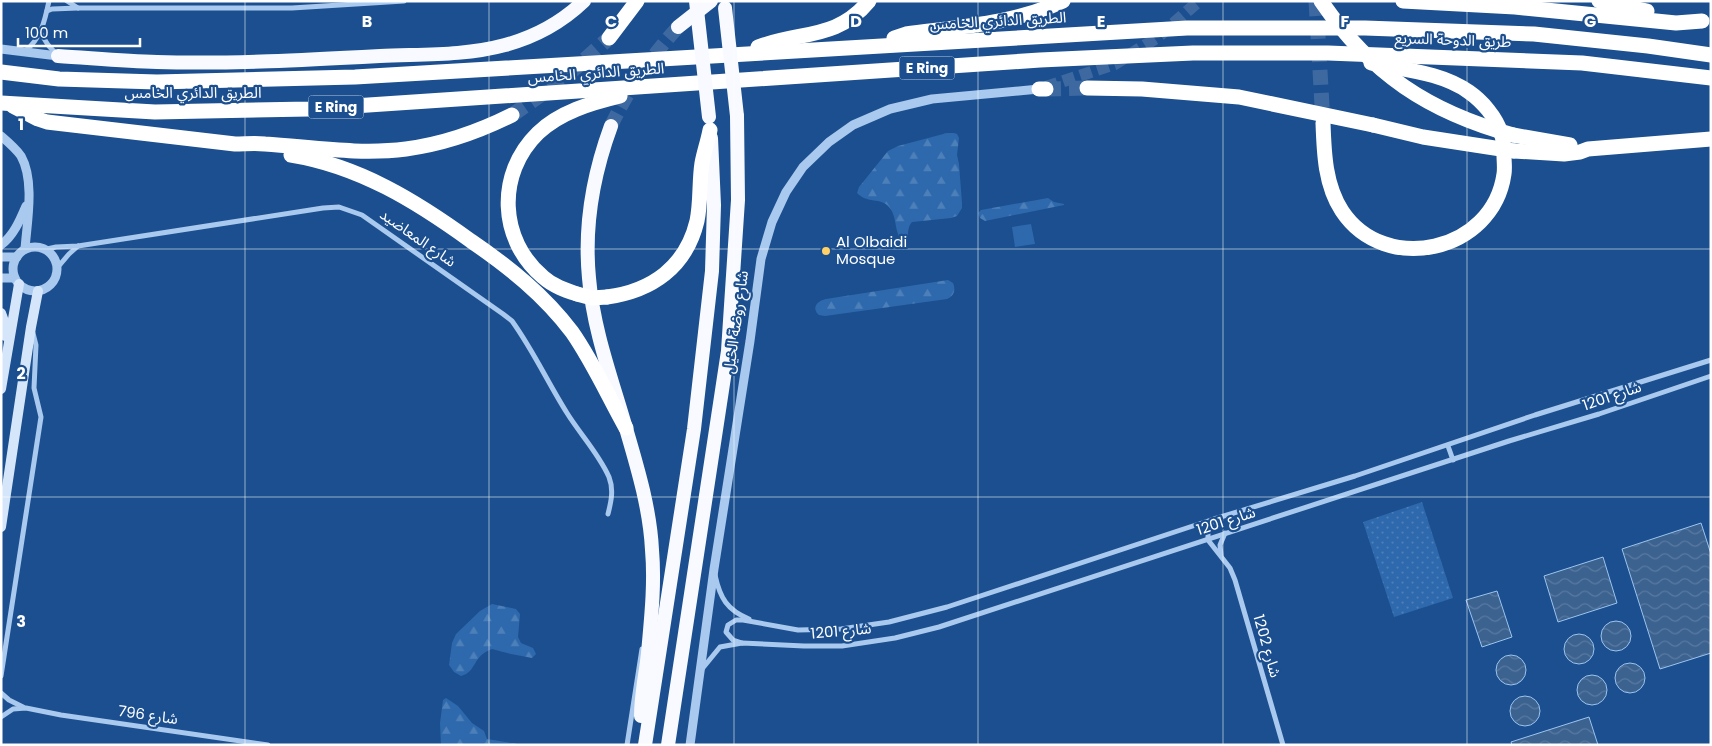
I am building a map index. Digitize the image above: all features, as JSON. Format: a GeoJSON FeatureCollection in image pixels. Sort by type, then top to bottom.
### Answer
{"type":"FeatureCollection","features":[{"type":"Feature","properties":{"kind":"highway"},"geometry":{"type":"LineString","coordinates":[[58,56],[157,62],[263,62],[466,52],[504,46],[527,38],[567,16],[584,1]]}},
{"type":"Feature","properties":{"kind":"highway"},"geometry":{"type":"LineString","coordinates":[[609,38],[637,1]]}},
{"type":"Feature","properties":{"kind":"highway","name":"شارع روضة الخيل"},"geometry":{"type":"LineString","coordinates":[[645,745],[694,430],[712,271],[714,205],[710,123],[696,1]]}},
{"type":"Feature","properties":{"kind":"highway"},"geometry":{"type":"LineString","coordinates":[[678,27],[711,1]]}},
{"type":"Feature","properties":{"kind":"highway"},"geometry":{"type":"LineString","coordinates":[[740,53],[770,42],[840,26],[852,18],[869,1]]}},
{"type":"Feature","properties":{"kind":"highway"},"geometry":{"type":"LineString","coordinates":[[868,47],[906,34],[1011,19],[1044,10],[1062,1]]}},
{"type":"Feature","properties":{"kind":"highway"},"geometry":{"type":"LineString","coordinates":[[1321,1],[1331,16],[1352,40],[1399,84],[1456,116],[1484,127],[1513,135],[1588,149],[1711,139]]}},
{"type":"Feature","properties":{"kind":"highway"},"geometry":{"type":"LineString","coordinates":[[1403,1],[1515,7],[1676,22],[1706,21]]}},
{"type":"Feature","properties":{"kind":"highway"},"geometry":{"type":"LineString","coordinates":[[1599,1],[1706,21]]}},
{"type":"Feature","properties":{"kind":"highway","name":"شارع روضة الخيل"},"geometry":{"type":"LineString","coordinates":[[668,745],[728,351],[738,200],[737,116],[724,4]]}},
{"type":"Feature","properties":{"kind":"highway","name":"الطريق الدائري الخامس"},"geometry":{"type":"LineString","coordinates":[[1,72],[59,78],[157,82],[411,75],[740,53],[1187,28]]}},
{"type":"Feature","properties":{"kind":"highway","name":"طريق الدوحة السريع"},"geometry":{"type":"LineString","coordinates":[[1187,28],[1365,28],[1534,34],[1648,46],[1711,55]]}},
{"type":"Feature","properties":{"kind":"highway"},"geometry":{"type":"LineString","coordinates":[[1648,46],[1667,42],[1711,45]]}},
{"type":"Feature","properties":{"kind":"highway","name":"الطريق الدائري الخامس"},"geometry":{"type":"LineString","coordinates":[[7,104],[155,112],[309,109],[1040,60],[1193,53]]}},
{"type":"Feature","properties":{"kind":"highway","name":"طريق الدوحة السريع"},"geometry":{"type":"LineString","coordinates":[[1193,53],[1328,53],[1582,63],[1711,78]]}},
{"type":"Feature","properties":{"kind":"highway"},"geometry":{"type":"LineString","coordinates":[[1323,123],[1328,177],[1341,210],[1356,227],[1373,239],[1386,245],[1410,250],[1433,248],[1446,244],[1472,229],[1486,215],[1495,200],[1504,175],[1504,143],[1501,132],[1493,117],[1475,97],[1459,86],[1431,76],[1328,53]]}},
{"type":"Feature","properties":{"kind":"highway"},"geometry":{"type":"LineString","coordinates":[[660,86],[599,101],[566,114],[551,122],[525,148],[516,164],[510,181],[507,199],[508,217],[520,251],[531,266],[544,278],[560,288],[577,294],[592,298],[607,297],[625,295],[650,284],[672,268],[683,254],[692,237],[697,220],[702,164],[710,123]]}},
{"type":"Feature","properties":{"kind":"highway"},"geometry":{"type":"LineString","coordinates":[[1087,88],[1142,89],[1239,97],[1423,137],[1514,151],[1564,154],[1588,149]]}},
{"type":"Feature","properties":{"kind":"highway"},"geometry":{"type":"LineString","coordinates":[[7,104],[47,122],[241,144],[360,151],[427,146],[470,134],[512,115]]}},
{"type":"Feature","properties":{"kind":"highway"},"geometry":{"type":"LineString","coordinates":[[611,126],[602,152],[592,194],[587,254],[596,322],[636,460],[648,517],[652,550],[648,652],[641,712],[645,745]]}},
{"type":"Feature","properties":{"kind":"highway"},"geometry":{"type":"LineString","coordinates":[[241,144],[256,149],[322,161],[376,181],[447,224],[492,255],[550,305],[571,331],[592,363],[626,428]]}},
{"type":"Feature","properties":{"kind":"highway"},"geometry":{"type":"LineString","coordinates":[[676,685],[678,714],[677,745]]}},
{"type":"Feature","properties":{"kind":"main road"},"geometry":{"type":"LineString","coordinates":[[1,389],[17,281]]}},
{"type":"Feature","properties":{"kind":"main road"},"geometry":{"type":"LineString","coordinates":[[1,527],[38,291]]}},
{"type":"Feature","properties":{"kind":"main road"},"geometry":{"type":"LineString","coordinates":[[1,313],[6,327],[2,385]]}},
{"type":"Feature","properties":{"kind":"street"},"geometry":{"type":"LineString","coordinates":[[25,51],[34,43],[40,32],[49,1]]}},
{"type":"Feature","properties":{"kind":"street"},"geometry":{"type":"LineString","coordinates":[[67,1],[78,8]]}},
{"type":"Feature","properties":{"kind":"street"},"geometry":{"type":"LineString","coordinates":[[134,8],[136,1]]}},
{"type":"Feature","properties":{"kind":"street"},"geometry":{"type":"LineString","coordinates":[[292,1],[292,8]]}},
{"type":"Feature","properties":{"kind":"street"},"geometry":{"type":"LineString","coordinates":[[47,11],[52,9],[78,8],[292,8],[404,1]]}},
{"type":"Feature","properties":{"kind":"street"},"geometry":{"type":"LineString","coordinates":[[40,32],[58,56]]}},
{"type":"Feature","properties":{"kind":"street"},"geometry":{"type":"LineString","coordinates":[[1,49],[58,56]]}},
{"type":"Feature","properties":{"kind":"street","name":"شارع روضة الخيل"},"geometry":{"type":"LineString","coordinates":[[690,745],[714,569],[761,260],[772,222],[786,192],[803,167],[830,142],[852,125],[890,109],[932,98],[1043,89]]}},
{"type":"Feature","properties":{"kind":"street"},"geometry":{"type":"LineString","coordinates":[[1,136],[21,156],[26,172],[29,198],[24,250]]}},
{"type":"Feature","properties":{"kind":"street"},"geometry":{"type":"LineString","coordinates":[[1,245],[17,227],[29,198]]}},
{"type":"Feature","properties":{"kind":"street","name":"شارع المعاضيد"},"geometry":{"type":"LineString","coordinates":[[47,250],[56,247],[78,246],[323,208],[339,207],[362,215],[512,321],[567,414],[609,477],[612,487],[612,500],[608,514]]}},
{"type":"Feature","properties":{"kind":"street"},"geometry":{"type":"LineString","coordinates":[[1,278],[17,281],[28,290],[38,291],[45,289],[55,280],[58,267],[78,246]]}},
{"type":"Feature","properties":{"kind":"street"},"geometry":{"type":"LineString","coordinates":[[17,281],[13,267],[17,257],[24,250],[32,247],[40,247],[47,250],[56,260],[58,267]]}},
{"type":"Feature","properties":{"kind":"street"},"geometry":{"type":"LineString","coordinates":[[1,257],[17,257]]}},
{"type":"Feature","properties":{"kind":"street"},"geometry":{"type":"LineString","coordinates":[[1,676],[41,417],[34,388],[36,345],[31,327]]}},
{"type":"Feature","properties":{"kind":"street","name":"شارع 1201"},"geometry":{"type":"LineString","coordinates":[[742,643],[728,636],[726,629],[728,625],[736,620],[754,621],[785,628],[841,629],[889,622],[946,608],[1214,519],[1448,446],[1535,415],[1711,360]]}},
{"type":"Feature","properties":{"kind":"street","name":"شارع 1201"},"geometry":{"type":"LineString","coordinates":[[700,671],[720,648],[742,643],[842,646],[895,638],[939,627],[1599,414],[1711,376]]}},
{"type":"Feature","properties":{"kind":"street"},"geometry":{"type":"LineString","coordinates":[[1448,446],[1453,460]]}},
{"type":"Feature","properties":{"kind":"street"},"geometry":{"type":"LineString","coordinates":[[1208,540],[1208,533],[1214,519]]}},
{"type":"Feature","properties":{"kind":"street"},"geometry":{"type":"LineString","coordinates":[[1222,558],[1220,545],[1226,533]]}},
{"type":"Feature","properties":{"kind":"street","name":"شارع 1202"},"geometry":{"type":"LineString","coordinates":[[1208,540],[1213,549],[1230,568],[1235,580],[1283,745]]}},
{"type":"Feature","properties":{"kind":"street","name":"شارع 1201"},"geometry":{"type":"LineString","coordinates":[[714,569],[718,587],[731,609],[754,621]]}},
{"type":"Feature","properties":{"kind":"street"},"geometry":{"type":"LineString","coordinates":[[627,745],[638,671],[650,617]]}},
{"type":"Feature","properties":{"kind":"street","name":"شارع 796"},"geometry":{"type":"LineString","coordinates":[[1,693],[13,703],[26,708],[60,715],[268,745]]}},
{"type":"Feature","properties":{"kind":"street"},"geometry":{"type":"LineString","coordinates":[[1,717],[13,709],[26,708]]}},
{"type":"Feature","properties":{"kind":"green space"},"geometry":{"type":"Polygon","coordinates":[[[947,133],[957,134],[959,138],[957,155],[962,208],[957,216],[951,218],[912,222],[909,229],[908,243],[904,244],[898,235],[894,215],[889,207],[882,202],[869,200],[861,196],[857,193],[859,187],[888,151],[898,146],[947,133]]]}},
{"type":"Feature","properties":{"kind":"green space"},"geometry":{"type":"Polygon","coordinates":[[[1048,198],[1064,205],[985,221],[980,218],[978,213],[981,210],[1048,198]]]}},
{"type":"Feature","properties":{"kind":"green space"},"geometry":{"type":"Polygon","coordinates":[[[1031,224],[1035,244],[1015,247],[1012,227],[1031,224]]]}},
{"type":"Feature","properties":{"kind":"green space"},"geometry":{"type":"Polygon","coordinates":[[[948,280],[953,283],[954,290],[953,294],[947,299],[825,316],[819,315],[815,310],[816,305],[820,301],[826,299],[948,280]]]}},
{"type":"Feature","properties":{"kind":"green space"},"geometry":{"type":"Polygon","coordinates":[[[1422,502],[1453,598],[1394,617],[1363,522],[1422,502]]]}},
{"type":"Feature","properties":{"kind":"green space"},"geometry":{"type":"Polygon","coordinates":[[[492,604],[516,609],[520,614],[518,637],[521,643],[533,648],[536,654],[532,658],[492,649],[481,656],[470,671],[461,676],[454,672],[449,665],[452,643],[456,634],[480,611],[492,604]]]}},
{"type":"Feature","properties":{"kind":"green space"},"geometry":{"type":"Polygon","coordinates":[[[446,698],[458,706],[472,723],[484,731],[487,739],[524,745],[441,745],[440,723],[443,700],[446,698]]]}},
{"type":"Feature","properties":{"kind":"water"},"geometry":{"type":"Polygon","coordinates":[[[1701,523],[1711,554],[1711,653],[1660,669],[1622,549],[1701,523]]]}},
{"type":"Feature","properties":{"kind":"water"},"geometry":{"type":"Polygon","coordinates":[[[1603,557],[1617,603],[1558,622],[1544,576],[1603,557]]]}},
{"type":"Feature","properties":{"kind":"water"},"geometry":{"type":"Polygon","coordinates":[[[1497,591],[1512,637],[1482,647],[1466,600],[1497,591]]]}},
{"type":"Feature","properties":{"kind":"water"},"geometry":{"type":"Polygon","coordinates":[[[1616,621],[1627,625],[1631,636],[1627,647],[1616,651],[1605,647],[1601,636],[1605,625],[1616,621]]]}},
{"type":"Feature","properties":{"kind":"water"},"geometry":{"type":"Polygon","coordinates":[[[1579,634],[1590,638],[1594,649],[1590,660],[1579,664],[1568,660],[1564,649],[1568,638],[1579,634]]]}},
{"type":"Feature","properties":{"kind":"water"},"geometry":{"type":"Polygon","coordinates":[[[1511,655],[1522,659],[1526,670],[1522,681],[1511,685],[1500,681],[1496,670],[1500,659],[1511,655]]]}},
{"type":"Feature","properties":{"kind":"water"},"geometry":{"type":"Polygon","coordinates":[[[1630,663],[1641,667],[1645,678],[1641,689],[1630,693],[1619,689],[1615,678],[1619,667],[1630,663]]]}},
{"type":"Feature","properties":{"kind":"water"},"geometry":{"type":"Polygon","coordinates":[[[1592,675],[1603,679],[1607,690],[1603,701],[1592,705],[1581,701],[1577,690],[1581,679],[1592,675]]]}},
{"type":"Feature","properties":{"kind":"water"},"geometry":{"type":"Polygon","coordinates":[[[1525,696],[1536,700],[1540,711],[1536,722],[1525,726],[1514,722],[1510,711],[1514,700],[1525,696]]]}},
{"type":"Feature","properties":{"kind":"water"},"geometry":{"type":"Polygon","coordinates":[[[1589,717],[1598,745],[1512,745],[1511,742],[1589,717]]]}},
{"type":"Feature","properties":{"kind":"tunnel"},"geometry":{"type":"LineString","coordinates":[[1046,87],[1115,64],[1158,37],[1199,1]]}},
{"type":"Feature","properties":{"kind":"tunnel"},"geometry":{"type":"LineString","coordinates":[[1316,1],[1323,123]]}},
{"type":"Feature","properties":{"kind":"tunnel"},"geometry":{"type":"LineString","coordinates":[[611,126],[641,74],[678,27]]}},
{"type":"Feature","properties":{"kind":"tunnel"},"geometry":{"type":"LineString","coordinates":[[512,115],[562,80],[609,38]]}},
{"type":"Feature","properties":{"kind":"tunnel"},"geometry":{"type":"LineString","coordinates":[[1046,89],[1087,88]]}},
{"type":"Feature","properties":{"kind":"place","name":"Al Olbaidi Mosque"},"geometry":{"type":"Point","coordinates":[826,251]}}]}
